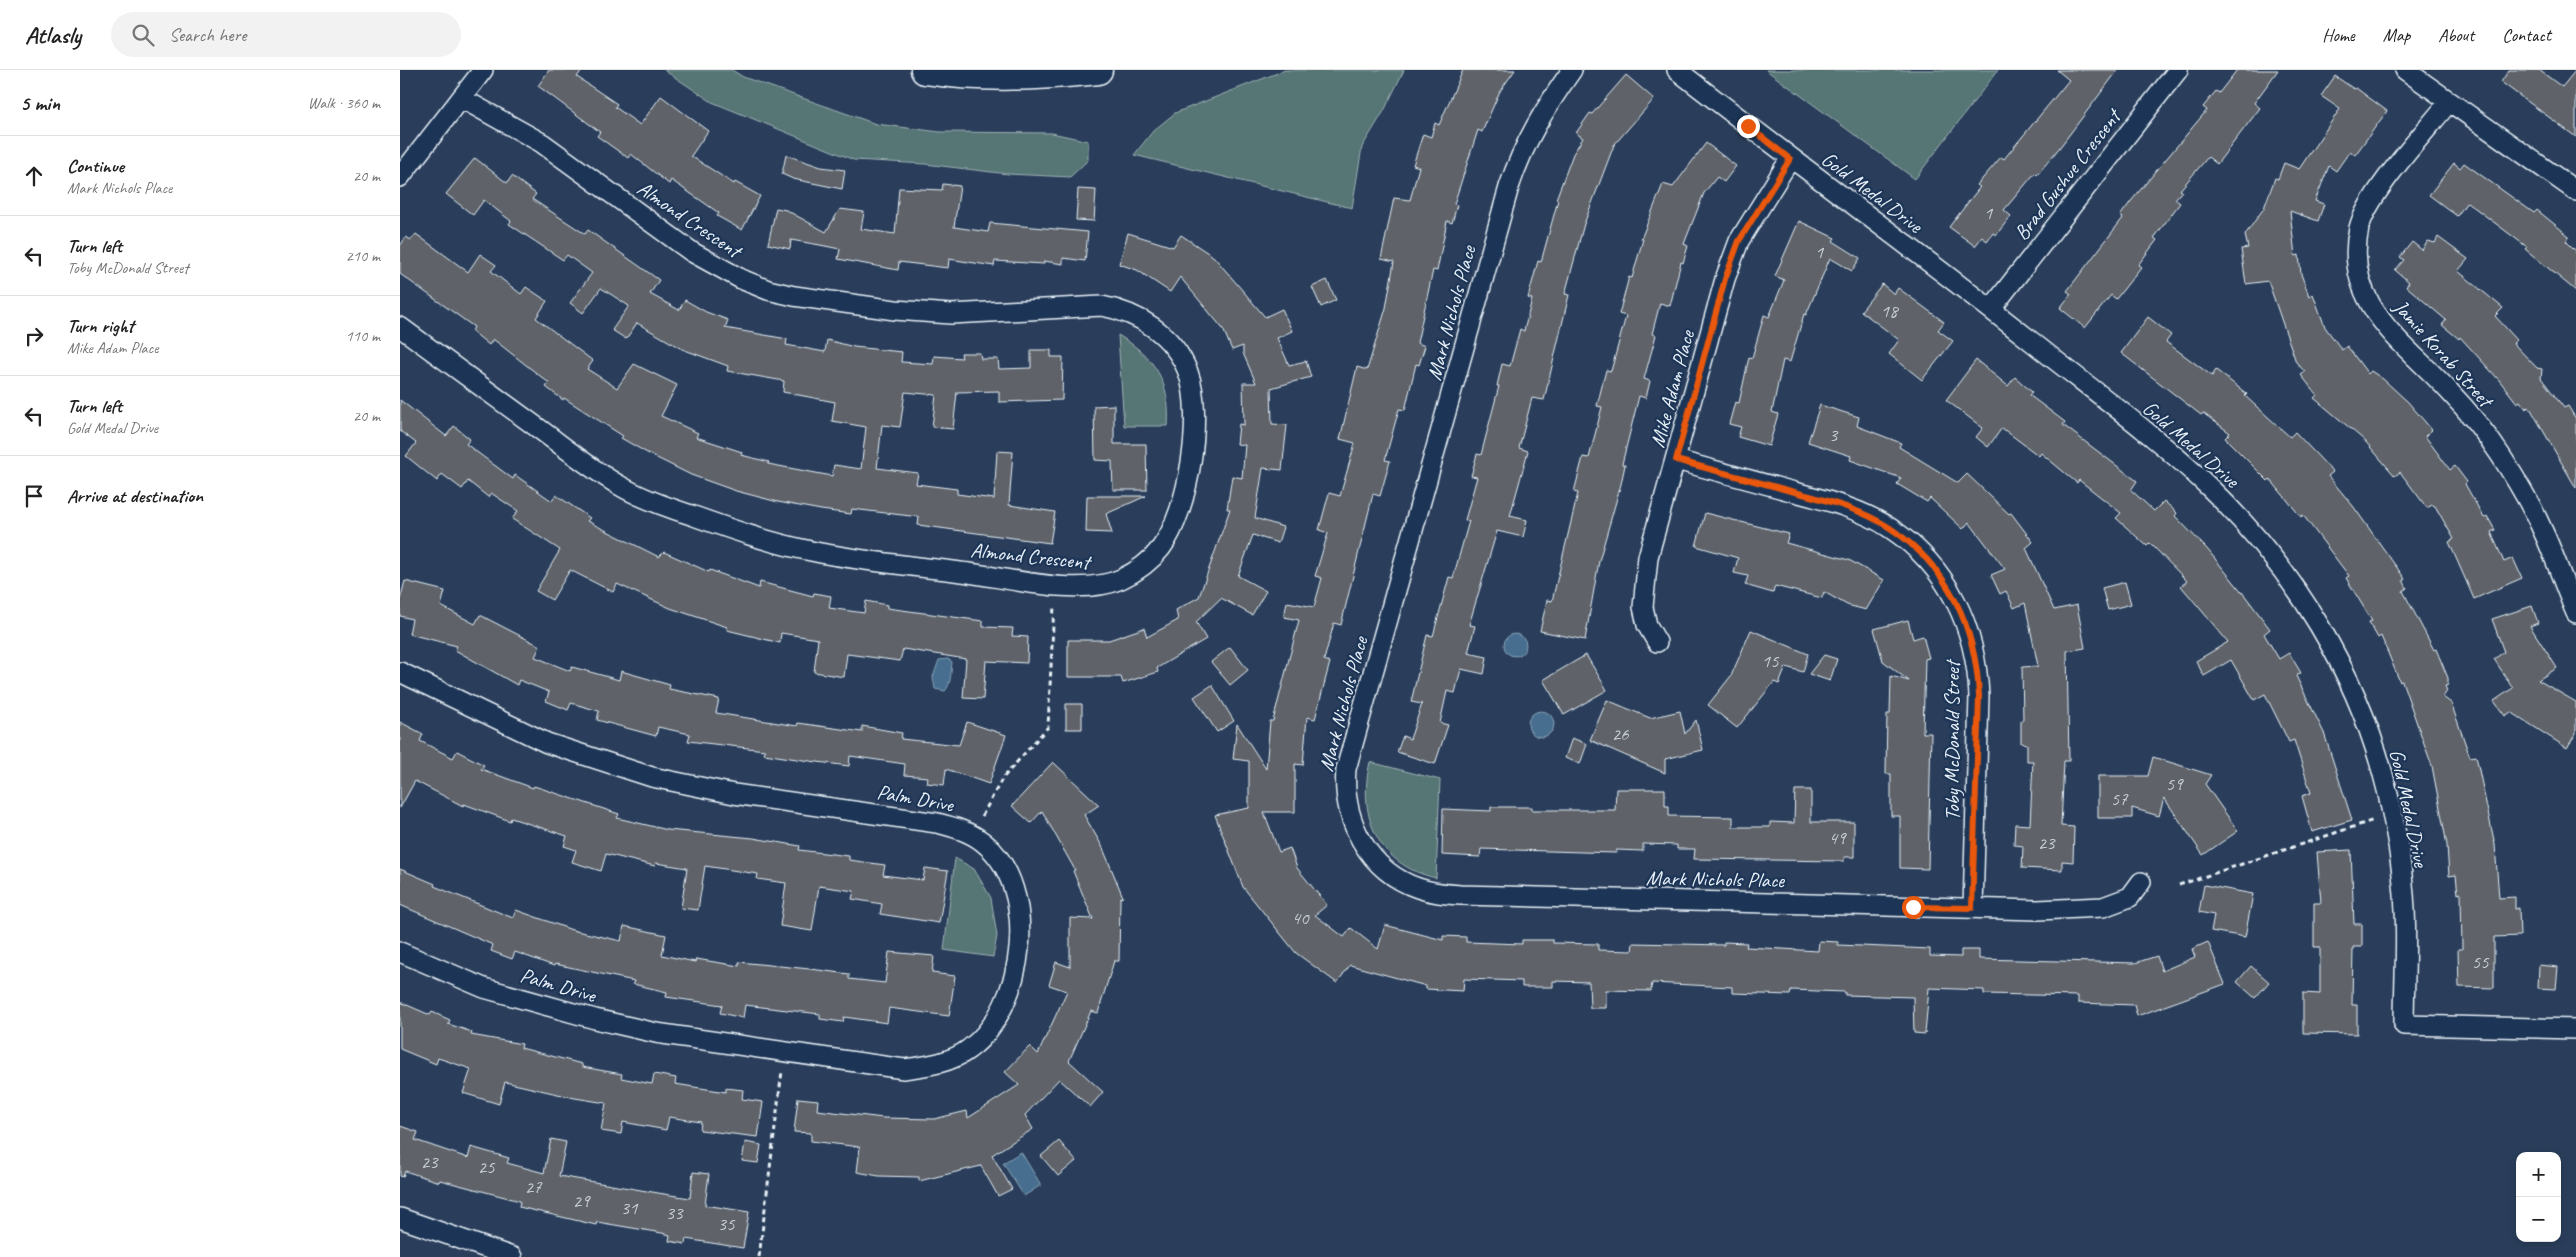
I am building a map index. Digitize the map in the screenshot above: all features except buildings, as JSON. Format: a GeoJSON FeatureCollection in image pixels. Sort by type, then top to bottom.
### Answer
{"type":"FeatureCollection","features":[{"type":"Feature","properties":{"kind":"main road"},"geometry":{"type":"LineString","coordinates":[[926,70],[962,76],[1031,76],[1098,70]]}},
{"type":"Feature","properties":{"kind":"street"},"geometry":{"type":"LineString","coordinates":[[400,177],[483,70]]}},
{"type":"Feature","properties":{"kind":"street","name":"Mark Nichols Place"},"geometry":{"type":"LineString","coordinates":[[1572,70],[1544,110],[1523,146],[1509,187],[1346,769],[1345,788],[1352,824],[1364,846],[1385,868],[1403,882],[1434,893],[1460,895],[2038,910],[2103,907],[2130,897],[2141,882]]}},
{"type":"Feature","properties":{"kind":"street","name":"Gold Medal Drive"},"geometry":{"type":"LineString","coordinates":[[1677,70],[1790,159],[1990,309],[2170,452],[2206,484],[2265,547],[2286,574],[2316,619],[2352,690],[2371,738],[2386,789],[2397,840],[2405,910],[2404,1025],[2576,1030]]}},
{"type":"Feature","properties":{"kind":"street","name":"Brad Gushue Crescent"},"geometry":{"type":"LineString","coordinates":[[1990,309],[2178,70]]}},
{"type":"Feature","properties":{"kind":"street"},"geometry":{"type":"LineString","coordinates":[[2405,70],[2576,191]]}},
{"type":"Feature","properties":{"kind":"street","name":"Almond Crescent"},"geometry":{"type":"LineString","coordinates":[[400,327],[618,485],[668,507],[723,527],[811,552],[1038,583],[1100,586],[1121,580],[1141,568],[1152,558],[1162,546],[1178,515],[1188,471],[1194,421],[1194,396],[1188,371],[1176,350],[1163,334],[1144,320],[1125,310],[1102,306],[951,314],[895,310],[794,296],[768,290],[742,280],[692,252],[542,142],[461,98]]}},
{"type":"Feature","properties":{"kind":"street","name":"Jamie Korab Street"},"geometry":{"type":"LineString","coordinates":[[2449,102],[2377,192],[2364,214],[2358,242],[2360,282],[2370,306],[2386,329],[2450,392],[2501,456],[2543,529],[2576,613]]}},
{"type":"Feature","properties":{"kind":"street","name":"Mike Adam Place"},"geometry":{"type":"LineString","coordinates":[[1656,642],[1646,625],[1643,607],[1648,557],[1725,279],[1739,241],[1790,159]]}},
{"type":"Feature","properties":{"kind":"street","name":"Toby McDonald Street"},"geometry":{"type":"LineString","coordinates":[[1676,460],[1817,498],[1860,513],[1889,528],[1911,544],[1933,566],[1950,589],[1971,636],[1978,666],[1979,696],[1972,908]]}},
{"type":"Feature","properties":{"kind":"street","name":"Palm Drive"},"geometry":{"type":"LineString","coordinates":[[400,672],[546,743],[652,777],[734,794],[937,823],[963,830],[983,842],[997,856],[1014,892],[1020,912],[1018,954],[1010,995],[994,1024],[969,1050],[936,1065],[904,1070],[656,1033],[595,1019],[484,988],[400,952]]}},
{"type":"Feature","properties":{"kind":"street"},"geometry":{"type":"LineString","coordinates":[[400,1218],[511,1257]]}},
{"type":"Feature","properties":{"kind":"path"},"geometry":{"type":"LineString","coordinates":[[982,816],[1002,779],[1048,728],[1054,605]]}},
{"type":"Feature","properties":{"kind":"path"},"geometry":{"type":"LineString","coordinates":[[2179,885],[2375,820]]}},
{"type":"Feature","properties":{"kind":"path"},"geometry":{"type":"LineString","coordinates":[[759,1257],[782,1070]]}},
{"type":"Feature","properties":{"kind":"green space"},"geometry":{"type":"Polygon","coordinates":[[[664,70],[732,70],[743,77],[876,124],[940,132],[1052,133],[1088,141],[1088,160],[1070,177],[1008,174],[925,164],[854,160],[712,102],[664,70]]]}},
{"type":"Feature","properties":{"kind":"green space"},"geometry":{"type":"Polygon","coordinates":[[[1285,70],[1404,70],[1384,111],[1362,147],[1352,208],[1134,155],[1153,131],[1175,113],[1285,70]]]}},
{"type":"Feature","properties":{"kind":"green space"},"geometry":{"type":"Polygon","coordinates":[[[1766,70],[1998,70],[1915,179],[1766,70]]]}},
{"type":"Feature","properties":{"kind":"green space"},"geometry":{"type":"Polygon","coordinates":[[[1118,335],[1142,352],[1158,372],[1167,396],[1168,426],[1124,426],[1118,335]]]}},
{"type":"Feature","properties":{"kind":"green space"},"geometry":{"type":"Polygon","coordinates":[[[1370,762],[1440,780],[1436,878],[1416,872],[1399,862],[1386,850],[1376,836],[1367,802],[1370,762]]]}},
{"type":"Feature","properties":{"kind":"green space"},"geometry":{"type":"Polygon","coordinates":[[[955,858],[974,869],[991,898],[997,936],[993,957],[944,950],[955,858]]]}},
{"type":"Feature","properties":{"kind":"water"},"geometry":{"type":"Polygon","coordinates":[[[1511,634],[1519,634],[1526,641],[1526,649],[1519,656],[1511,656],[1504,649],[1504,641],[1511,634]]]}},
{"type":"Feature","properties":{"kind":"water"},"geometry":{"type":"Polygon","coordinates":[[[948,659],[952,662],[948,685],[945,691],[935,689],[933,677],[939,660],[948,659]]]}},
{"type":"Feature","properties":{"kind":"water"},"geometry":{"type":"Polygon","coordinates":[[[1541,711],[1550,715],[1554,724],[1550,733],[1541,737],[1532,733],[1528,724],[1532,715],[1541,711]]]}},
{"type":"Feature","properties":{"kind":"water"},"geometry":{"type":"Polygon","coordinates":[[[1021,1152],[1041,1185],[1024,1196],[1003,1163],[1021,1152]]]}},
{"type":"Feature","properties":{"kind":"route"},"geometry":{"type":"LineString","coordinates":[[1748,126],[1790,159],[1739,241],[1725,279],[1676,460],[1817,498],[1860,513],[1889,528],[1911,544],[1933,566],[1950,589],[1971,636],[1978,666],[1979,696],[1972,908],[1913,907]]}}]}
